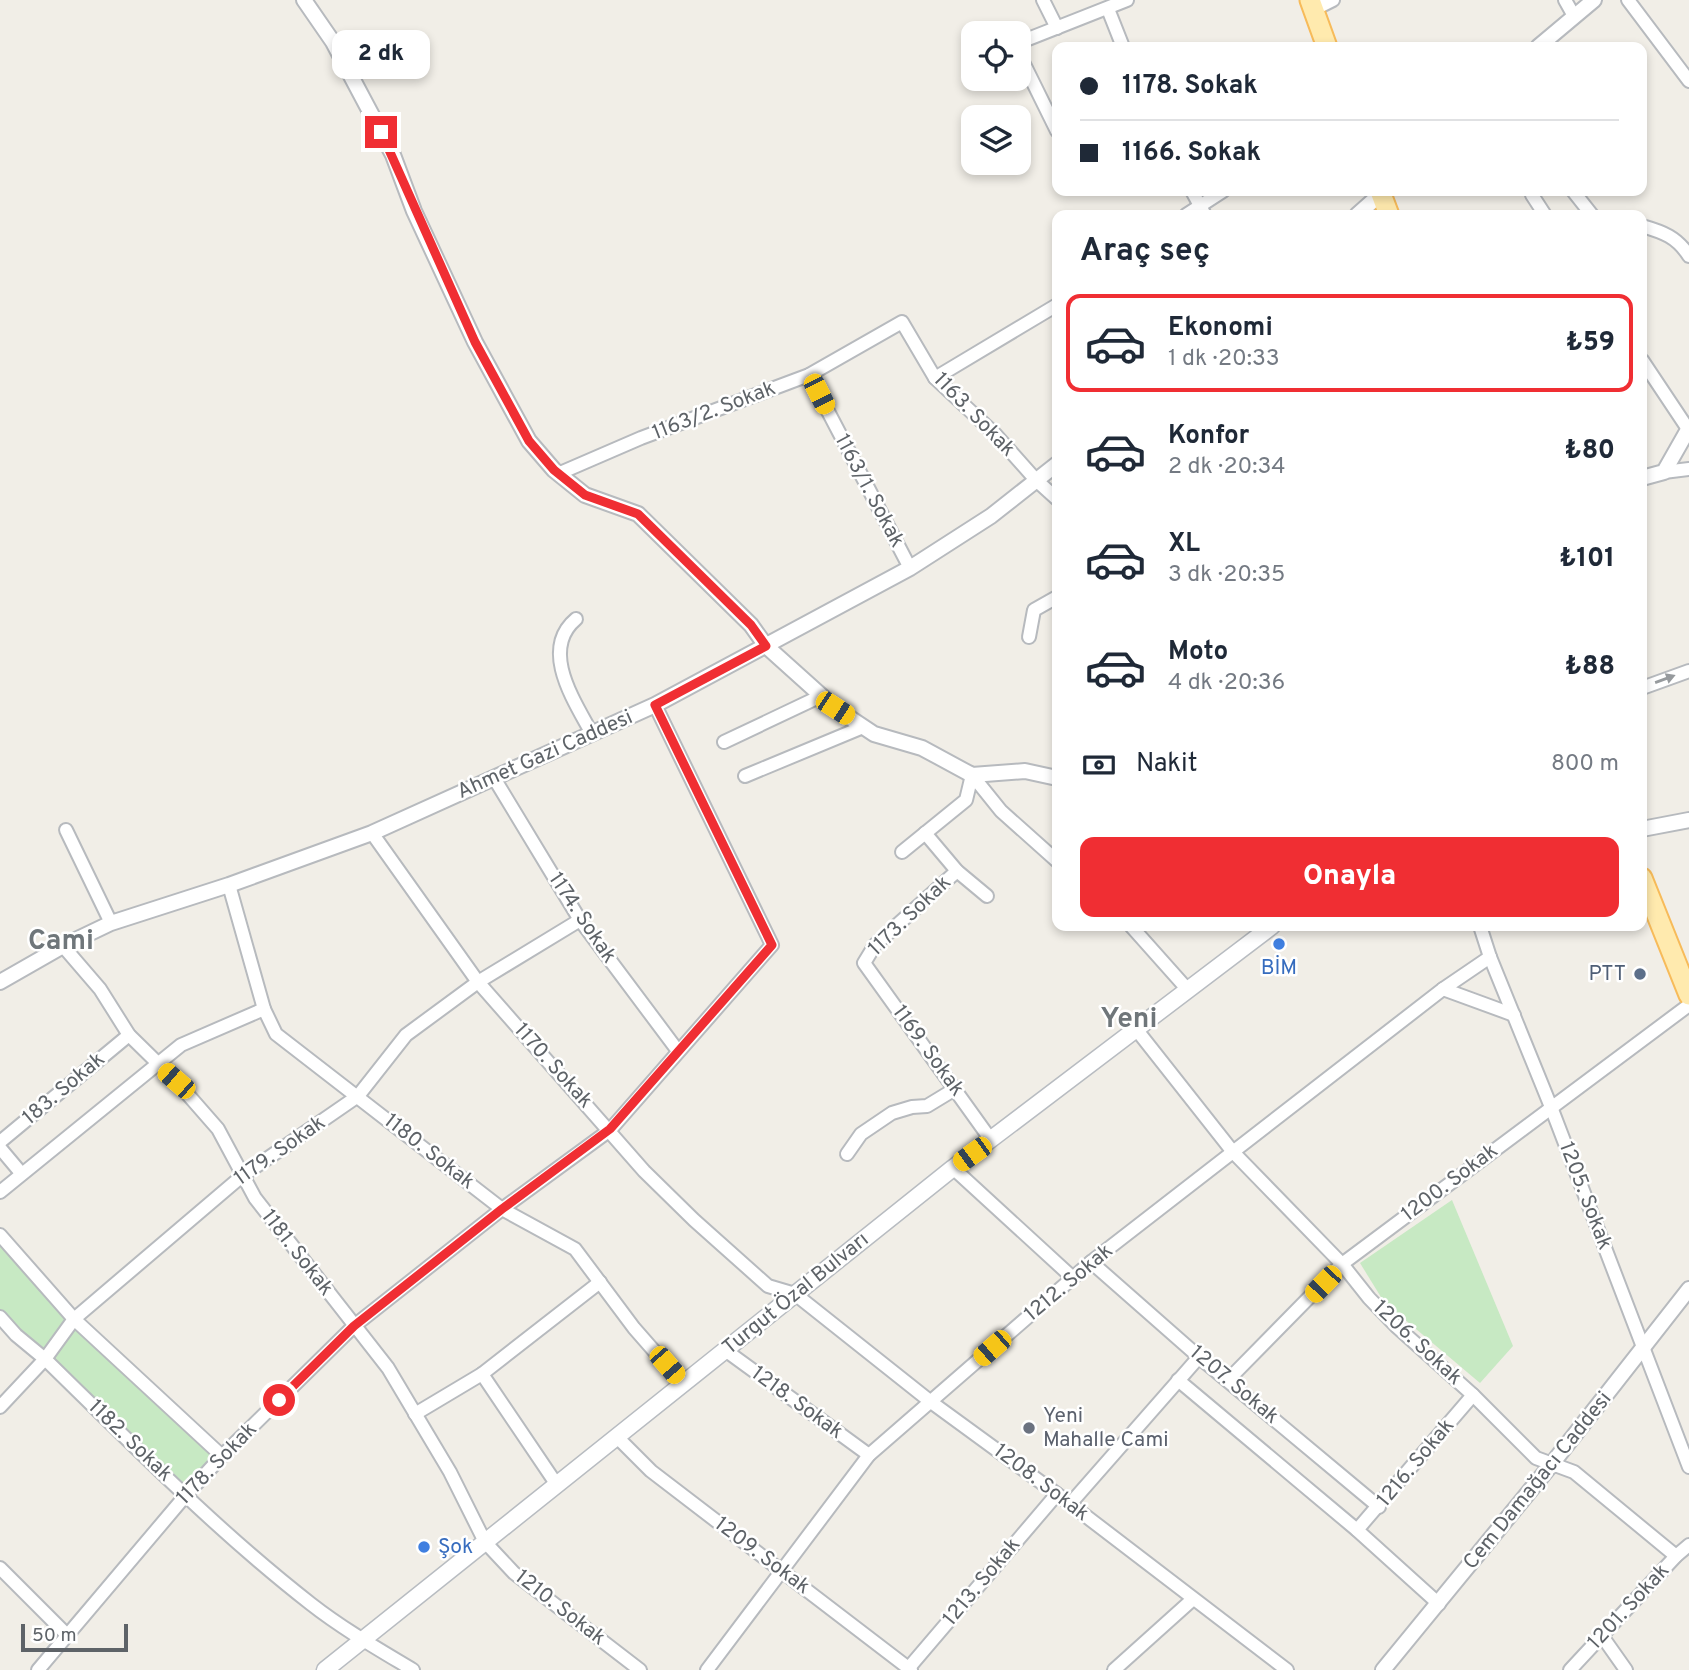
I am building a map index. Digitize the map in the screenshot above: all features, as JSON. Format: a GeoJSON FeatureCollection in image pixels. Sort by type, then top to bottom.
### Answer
{"type":"FeatureCollection","features":[{"type":"Feature","properties":{"kind":"main road"},"geometry":{"type":"LineString","coordinates":[[1311,5],[1325,42]]}},
{"type":"Feature","properties":{"kind":"main road"},"geometry":{"type":"LineString","coordinates":[[1647,890],[1689,995]]}},
{"type":"Feature","properties":{"kind":"main road","name":"Turgut Özal Bulvarı"},"geometry":{"type":"LineString","coordinates":[[326,1670],[953,1168],[1265,931]]}},
{"type":"Feature","properties":{"kind":"street"},"geometry":{"type":"LineString","coordinates":[[304,0],[333,42],[393,155],[414,211],[475,342],[529,441],[559,473],[585,495],[638,514],[751,625],[766,646],[835,708],[874,734],[922,748],[972,775],[1000,811],[1052,856]]}},
{"type":"Feature","properties":{"kind":"street"},"geometry":{"type":"LineString","coordinates":[[1043,0],[1057,28]]}},
{"type":"Feature","properties":{"kind":"street"},"geometry":{"type":"LineString","coordinates":[[1031,38],[1127,0]]}},
{"type":"Feature","properties":{"kind":"street"},"geometry":{"type":"LineString","coordinates":[[1311,5],[1333,0]]}},
{"type":"Feature","properties":{"kind":"street"},"geometry":{"type":"LineString","coordinates":[[1565,0],[1574,16]]}},
{"type":"Feature","properties":{"kind":"street"},"geometry":{"type":"LineString","coordinates":[[1544,42],[1594,0]]}},
{"type":"Feature","properties":{"kind":"street"},"geometry":{"type":"LineString","coordinates":[[1628,0],[1689,80]]}},
{"type":"Feature","properties":{"kind":"street"},"geometry":{"type":"LineString","coordinates":[[1108,9],[1121,42]]}},
{"type":"Feature","properties":{"kind":"street"},"geometry":{"type":"LineString","coordinates":[[1031,78],[1052,121]]}},
{"type":"Feature","properties":{"kind":"street"},"geometry":{"type":"LineString","coordinates":[[1203,210],[1218,196]]}},
{"type":"Feature","properties":{"kind":"street"},"geometry":{"type":"LineString","coordinates":[[1362,210],[1377,196]]}},
{"type":"Feature","properties":{"kind":"street"},"geometry":{"type":"LineString","coordinates":[[1577,196],[1588,210]]}},
{"type":"Feature","properties":{"kind":"street"},"geometry":{"type":"LineString","coordinates":[[1647,227],[1665,232],[1681,243],[1689,256]]}},
{"type":"Feature","properties":{"kind":"street"},"geometry":{"type":"LineString","coordinates":[[935,378],[1052,308]]}},
{"type":"Feature","properties":{"kind":"street","name":"1163/2. Sokak"},"geometry":{"type":"LineString","coordinates":[[559,473],[641,438],[809,375],[902,322]]}},
{"type":"Feature","properties":{"kind":"street","name":"1163. Sokak"},"geometry":{"type":"LineString","coordinates":[[902,322],[935,378],[995,434],[1052,494]]}},
{"type":"Feature","properties":{"kind":"street"},"geometry":{"type":"LineString","coordinates":[[1647,366],[1689,429],[1664,472]]}},
{"type":"Feature","properties":{"kind":"street","name":"1163/1. Sokak"},"geometry":{"type":"LineString","coordinates":[[809,375],[910,568]]}},
{"type":"Feature","properties":{"kind":"street","name":"Ahmet Gazi Caddesi"},"geometry":{"type":"LineString","coordinates":[[0,982],[63,946],[111,923],[229,885],[372,833],[655,705],[910,568],[990,516],[1052,468]]}},
{"type":"Feature","properties":{"kind":"street"},"geometry":{"type":"LineString","coordinates":[[1647,477],[1689,469]]}},
{"type":"Feature","properties":{"kind":"street"},"geometry":{"type":"LineString","coordinates":[[1029,637],[1034,610],[1052,600]]}},
{"type":"Feature","properties":{"kind":"street"},"geometry":{"type":"LineString","coordinates":[[576,619],[562,637],[559,654],[569,690],[592,734]]}},
{"type":"Feature","properties":{"kind":"street"},"geometry":{"type":"LineString","coordinates":[[1647,686],[1689,671]]}},
{"type":"Feature","properties":{"kind":"street"},"geometry":{"type":"LineString","coordinates":[[724,742],[821,696]]}},
{"type":"Feature","properties":{"kind":"street","name":"1178. Sokak"},"geometry":{"type":"LineString","coordinates":[[38,1670],[222,1456],[354,1326],[502,1209],[610,1129],[772,945],[655,705]]}},
{"type":"Feature","properties":{"kind":"street"},"geometry":{"type":"LineString","coordinates":[[745,776],[863,727]]}},
{"type":"Feature","properties":{"kind":"street"},"geometry":{"type":"LineString","coordinates":[[972,775],[1025,771],[1052,777]]}},
{"type":"Feature","properties":{"kind":"street"},"geometry":{"type":"LineString","coordinates":[[902,852],[966,800],[972,775]]}},
{"type":"Feature","properties":{"kind":"street","name":"1174. Sokak"},"geometry":{"type":"LineString","coordinates":[[494,778],[580,920],[678,1051]]}},
{"type":"Feature","properties":{"kind":"street"},"geometry":{"type":"LineString","coordinates":[[1647,828],[1689,820]]}},
{"type":"Feature","properties":{"kind":"street"},"geometry":{"type":"LineString","coordinates":[[65,830],[111,923]]}},
{"type":"Feature","properties":{"kind":"street","name":"1170. Sokak"},"geometry":{"type":"LineString","coordinates":[[372,833],[478,982],[610,1129],[644,1171],[758,1278],[768,1286],[795,1294]]}},
{"type":"Feature","properties":{"kind":"street"},"geometry":{"type":"LineString","coordinates":[[925,833],[957,871],[987,896]]}},
{"type":"Feature","properties":{"kind":"street","name":"1173. Sokak"},"geometry":{"type":"LineString","coordinates":[[864,963],[874,945],[957,871]]}},
{"type":"Feature","properties":{"kind":"street","name":"1180. Sokak"},"geometry":{"type":"LineString","coordinates":[[229,885],[264,1009],[276,1034],[502,1209],[575,1249],[634,1328],[683,1384]]}},
{"type":"Feature","properties":{"kind":"street","name":"1179. Sokak"},"geometry":{"type":"LineString","coordinates":[[0,1407],[45,1359],[74,1319],[243,1176],[358,1096],[406,1035],[478,982],[580,920]]}},
{"type":"Feature","properties":{"kind":"street"},"geometry":{"type":"LineString","coordinates":[[1135,931],[1188,990]]}},
{"type":"Feature","properties":{"kind":"street","name":"1205. Sokak"},"geometry":{"type":"LineString","coordinates":[[1482,931],[1689,1467]]}},
{"type":"Feature","properties":{"kind":"street","name":"1181. Sokak"},"geometry":{"type":"LineString","coordinates":[[63,946],[100,989],[129,1035],[176,1081],[218,1129],[255,1198],[388,1368],[450,1472],[485,1542]]}},
{"type":"Feature","properties":{"kind":"street","name":"1212. Sokak"},"geometry":{"type":"LineString","coordinates":[[707,1670],[869,1455],[1091,1262],[1443,989],[1490,957]]}},
{"type":"Feature","properties":{"kind":"street","name":"1169. Sokak"},"geometry":{"type":"LineString","coordinates":[[864,963],[991,1140]]}},
{"type":"Feature","properties":{"kind":"street"},"geometry":{"type":"LineString","coordinates":[[1443,989],[1514,1015]]}},
{"type":"Feature","properties":{"kind":"street","name":"1200. Sokak"},"geometry":{"type":"LineString","coordinates":[[1228,1380],[1342,1264],[1689,1005]]}},
{"type":"Feature","properties":{"kind":"street"},"geometry":{"type":"LineString","coordinates":[[0,1192],[181,1045],[264,1009]]}},
{"type":"Feature","properties":{"kind":"street","name":"1206. Sokak"},"geometry":{"type":"LineString","coordinates":[[1136,1029],[1233,1152],[1342,1264],[1396,1326],[1473,1395],[1536,1458],[1574,1472],[1676,1556]]}},
{"type":"Feature","properties":{"kind":"street","name":"183. Sokak"},"geometry":{"type":"LineString","coordinates":[[0,1142],[129,1035]]}},
{"type":"Feature","properties":{"kind":"street"},"geometry":{"type":"LineString","coordinates":[[847,1154],[861,1134],[892,1113],[927,1106],[955,1089]]}},
{"type":"Feature","properties":{"kind":"street"},"geometry":{"type":"LineString","coordinates":[[0,1148],[21,1173]]}},
{"type":"Feature","properties":{"kind":"street"},"geometry":{"type":"LineString","coordinates":[[953,1168],[1073,1278]]}},
{"type":"Feature","properties":{"kind":"street"},"geometry":{"type":"LineString","coordinates":[[0,1235],[74,1319],[222,1456]]}},
{"type":"Feature","properties":{"kind":"street","name":"1207. Sokak"},"geometry":{"type":"LineString","coordinates":[[1091,1262],[1199,1357],[1380,1507]]}},
{"type":"Feature","properties":{"kind":"street"},"geometry":{"type":"LineString","coordinates":[[415,1414],[482,1374],[600,1282]]}},
{"type":"Feature","properties":{"kind":"street","name":"Cem Damağacı Caddesi"},"geometry":{"type":"LineString","coordinates":[[1383,1670],[1551,1465],[1689,1289]]}},
{"type":"Feature","properties":{"kind":"street","name":"1208. Sokak"},"geometry":{"type":"LineString","coordinates":[[795,1294],[931,1402],[1057,1493],[1287,1670]]}},
{"type":"Feature","properties":{"kind":"street","name":"1182. Sokak"},"geometry":{"type":"LineString","coordinates":[[0,1317],[238,1545],[313,1605],[413,1670]]}},
{"type":"Feature","properties":{"kind":"street","name":"1218. Sokak"},"geometry":{"type":"LineString","coordinates":[[725,1350],[869,1455]]}},
{"type":"Feature","properties":{"kind":"street"},"geometry":{"type":"LineString","coordinates":[[1070,1504],[1199,1357]]}},
{"type":"Feature","properties":{"kind":"street"},"geometry":{"type":"LineString","coordinates":[[482,1374],[557,1485]]}},
{"type":"Feature","properties":{"kind":"street","name":"1207. Sokak"},"geometry":{"type":"LineString","coordinates":[[1178,1380],[1357,1530],[1439,1604]]}},
{"type":"Feature","properties":{"kind":"street","name":"1216. Sokak"},"geometry":{"type":"LineString","coordinates":[[1357,1530],[1380,1507],[1473,1395]]}},
{"type":"Feature","properties":{"kind":"street","name":"1209. Sokak"},"geometry":{"type":"LineString","coordinates":[[617,1437],[651,1471],[909,1669]]}},
{"type":"Feature","properties":{"kind":"street","name":"1213. Sokak"},"geometry":{"type":"LineString","coordinates":[[909,1669],[1057,1493]]}},
{"type":"Feature","properties":{"kind":"street","name":"1210. Sokak"},"geometry":{"type":"LineString","coordinates":[[485,1542],[514,1573],[640,1670]]}},
{"type":"Feature","properties":{"kind":"street","name":"1201. Sokak"},"geometry":{"type":"LineString","coordinates":[[1570,1670],[1689,1545]]}},
{"type":"Feature","properties":{"kind":"street"},"geometry":{"type":"LineString","coordinates":[[0,1568],[67,1634]]}},
{"type":"Feature","properties":{"kind":"street"},"geometry":{"type":"LineString","coordinates":[[1114,1670],[1193,1599]]}},
{"type":"Feature","properties":{"kind":"street"},"geometry":{"type":"LineString","coordinates":[[1602,1636],[1626,1670]]}},
{"type":"Feature","properties":{"kind":"green space"},"geometry":{"type":"Polygon","coordinates":[[[1452,1200],[1513,1346],[1480,1383],[1384,1302],[1360,1263],[1452,1200]]]}},
{"type":"Feature","properties":{"kind":"green space"},"geometry":{"type":"Polygon","coordinates":[[[0,1235],[74,1319],[222,1456],[186,1495],[0,1317],[0,1235]]]}},
{"type":"Feature","properties":{"kind":"place","name":"BİM"},"geometry":{"type":"Point","coordinates":[1279,944]}},
{"type":"Feature","properties":{"kind":"place","name":"PTT"},"geometry":{"type":"Point","coordinates":[1640,974]}},
{"type":"Feature","properties":{"kind":"place","name":"Yeni Mahalle Cami"},"geometry":{"type":"Point","coordinates":[1029,1428]}},
{"type":"Feature","properties":{"kind":"place","name":"Şok"},"geometry":{"type":"Point","coordinates":[424,1547]}},
{"type":"Feature","properties":{"kind":"district","name":"Cami"},"geometry":{"type":"Point","coordinates":[61,942]}},
{"type":"Feature","properties":{"kind":"district","name":"Yeni"},"geometry":{"type":"Point","coordinates":[1129,1020]}},
{"type":"Feature","properties":{"kind":"route"},"geometry":{"type":"LineString","coordinates":[[279,1400],[354,1326],[502,1209],[610,1129],[772,945],[655,705],[766,646],[751,625],[638,514],[585,495],[554,470],[529,441],[475,342],[414,211],[393,155],[381,132]]}}]}
